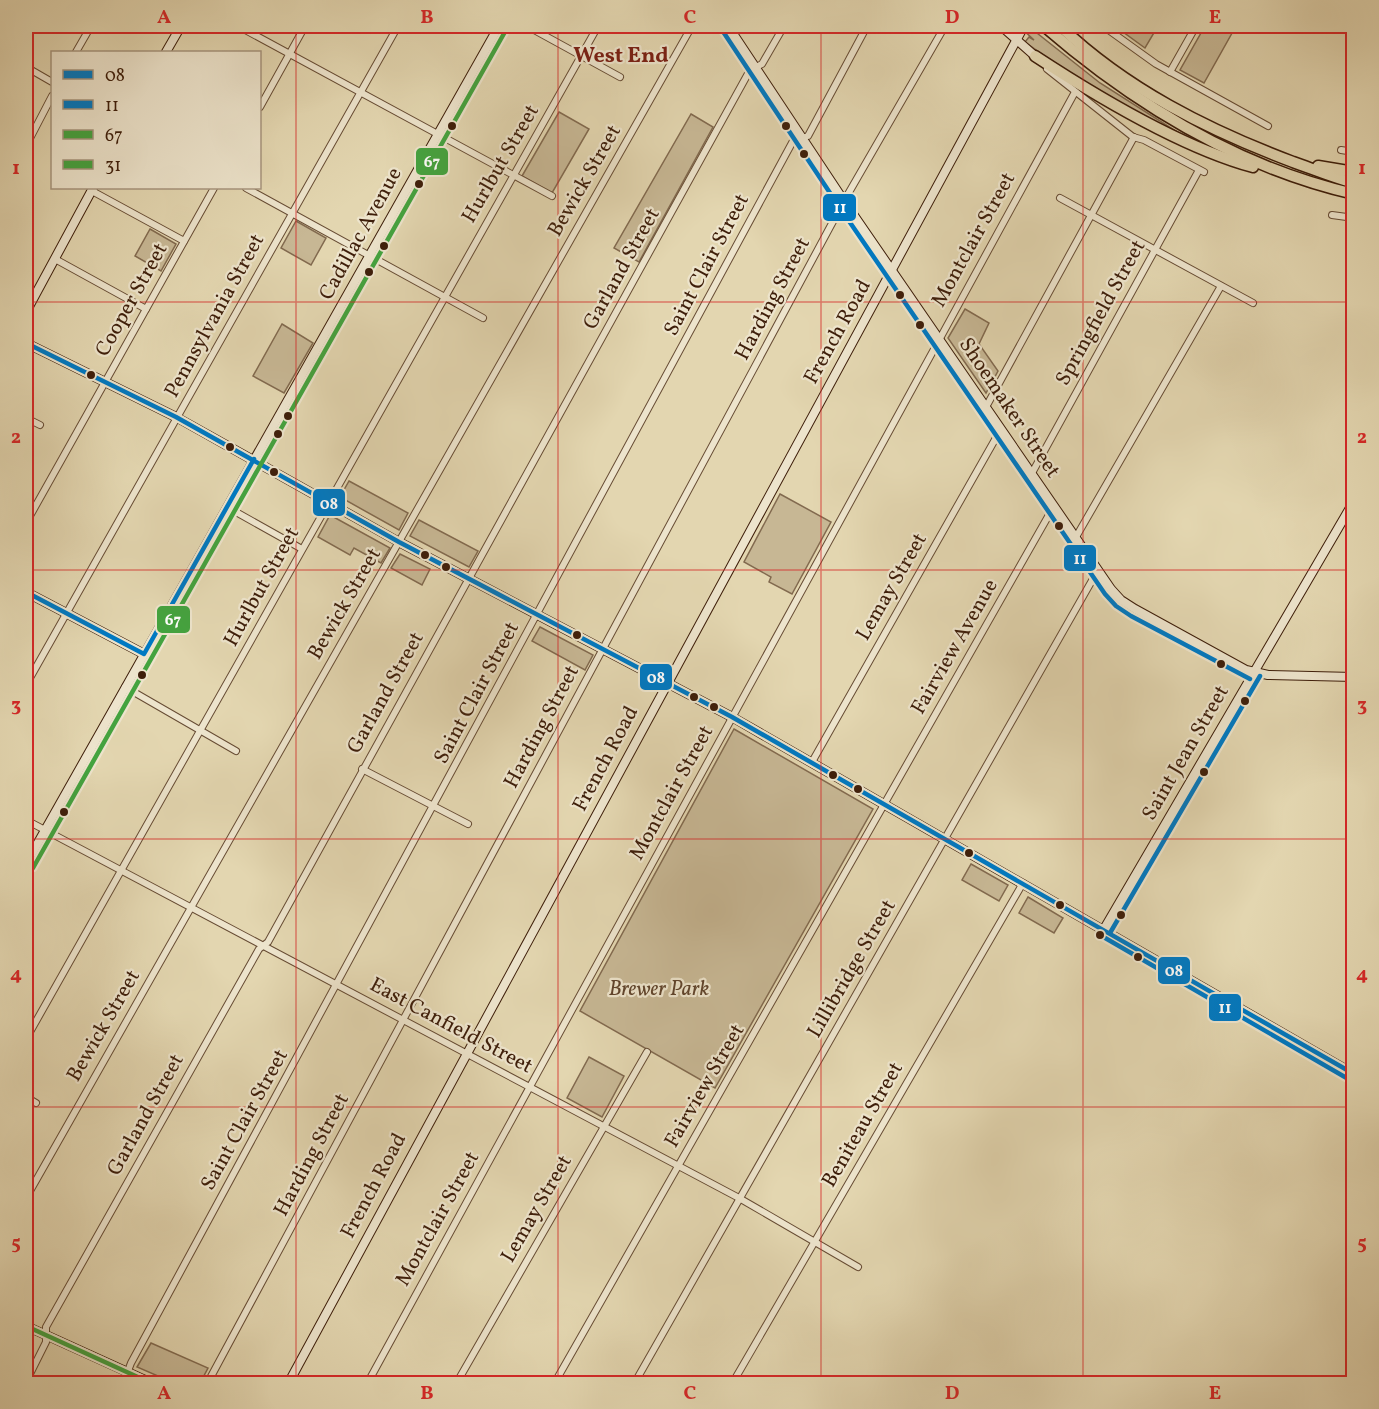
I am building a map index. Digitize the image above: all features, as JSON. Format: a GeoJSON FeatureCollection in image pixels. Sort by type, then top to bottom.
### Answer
{"type":"FeatureCollection","features":[{"type":"Feature","properties":{"kind":"highway"},"geometry":{"type":"LineString","coordinates":[[1044,26],[1102,73],[1149,105],[1217,144],[1284,175]]}},
{"type":"Feature","properties":{"kind":"highway"},"geometry":{"type":"LineString","coordinates":[[1060,26],[1107,65],[1183,114],[1248,146],[1353,183]]}},
{"type":"Feature","properties":{"kind":"highway"},"geometry":{"type":"LineString","coordinates":[[1035,56],[1077,83],[1184,139],[1245,165],[1353,194]]}},
{"type":"Feature","properties":{"kind":"highway"},"geometry":{"type":"LineString","coordinates":[[1291,161],[1353,172]]}},
{"type":"Feature","properties":{"kind":"street"},"geometry":{"type":"LineString","coordinates":[[77,51],[91,26]]}},
{"type":"Feature","properties":{"kind":"street"},"geometry":{"type":"LineString","coordinates":[[167,51],[181,26]]}},
{"type":"Feature","properties":{"kind":"street"},"geometry":{"type":"LineString","coordinates":[[238,26],[552,196]]}},
{"type":"Feature","properties":{"kind":"street"},"geometry":{"type":"LineString","coordinates":[[261,105],[305,26]]}},
{"type":"Feature","properties":{"kind":"street","name":"Pennsylvania Street"},"geometry":{"type":"LineString","coordinates":[[26,685],[398,26]]}},
{"type":"Feature","properties":{"kind":"street","name":"Cadillac Avenue"},"geometry":{"type":"LineString","coordinates":[[26,864],[499,26]]}},
{"type":"Feature","properties":{"kind":"street"},"geometry":{"type":"LineString","coordinates":[[527,26],[620,77]]}},
{"type":"Feature","properties":{"kind":"street","name":"Hurlbut Street"},"geometry":{"type":"LineString","coordinates":[[26,1039],[598,26]]}},
{"type":"Feature","properties":{"kind":"street","name":"Bewick Street"},"geometry":{"type":"LineString","coordinates":[[26,1198],[692,26]]}},
{"type":"Feature","properties":{"kind":"street","name":"Shoemaker Street"},"geometry":{"type":"LineString","coordinates":[[728,26],[844,201],[1121,600],[1254,672],[1268,675],[1353,677]]}},
{"type":"Feature","properties":{"kind":"street","name":"Garland Street"},"geometry":{"type":"LineString","coordinates":[[26,1382],[46,1342],[46,1327],[263,945],[268,942],[750,70],[762,64],[783,26]]}},
{"type":"Feature","properties":{"kind":"street","name":"Saint Clair Street"},"geometry":{"type":"LineString","coordinates":[[123,1383],[793,141],[808,136],[867,26]]}},
{"type":"Feature","properties":{"kind":"street","name":"Harding Street"},"geometry":{"type":"LineString","coordinates":[[207,1383],[844,201],[945,26]]}},
{"type":"Feature","properties":{"kind":"street"},"geometry":{"type":"LineString","coordinates":[[986,406],[1134,137],[1043,66],[1001,26]]}},
{"type":"Feature","properties":{"kind":"street"},"geometry":{"type":"LineString","coordinates":[[1170,72],[1196,26]]}},
{"type":"Feature","properties":{"kind":"street","name":"French Road"},"geometry":{"type":"LineString","coordinates":[[288,1383],[1024,27]]}},
{"type":"Feature","properties":{"kind":"street"},"geometry":{"type":"LineString","coordinates":[[1108,27],[1170,72],[1268,126]]}},
{"type":"Feature","properties":{"kind":"street"},"geometry":{"type":"LineString","coordinates":[[26,67],[51,81]]}},
{"type":"Feature","properties":{"kind":"street","name":"Montclair Street"},"geometry":{"type":"LineString","coordinates":[[367,1383],[1075,92]]}},
{"type":"Feature","properties":{"kind":"street"},"geometry":{"type":"LineString","coordinates":[[26,146],[51,98]]}},
{"type":"Feature","properties":{"kind":"street","name":"Springfield Street"},"geometry":{"type":"LineString","coordinates":[[1032,473],[1155,250],[1202,171],[1134,137]]}},
{"type":"Feature","properties":{"kind":"street"},"geometry":{"type":"LineString","coordinates":[[1341,150],[1353,152]]}},
{"type":"Feature","properties":{"kind":"street"},"geometry":{"type":"LineString","coordinates":[[26,312],[92,189],[184,242]]}},
{"type":"Feature","properties":{"kind":"street","name":"Cooper Street"},"geometry":{"type":"LineString","coordinates":[[26,524],[213,189]]}},
{"type":"Feature","properties":{"kind":"street"},"geometry":{"type":"LineString","coordinates":[[248,189],[483,318]]}},
{"type":"Feature","properties":{"kind":"street"},"geometry":{"type":"LineString","coordinates":[[1060,198],[1253,303]]}},
{"type":"Feature","properties":{"kind":"street"},"geometry":{"type":"LineString","coordinates":[[1332,215],[1353,218]]}},
{"type":"Feature","properties":{"kind":"street"},"geometry":{"type":"LineString","coordinates":[[55,259],[146,309]]}},
{"type":"Feature","properties":{"kind":"street"},"geometry":{"type":"LineString","coordinates":[[1076,537],[1221,286]]}},
{"type":"Feature","properties":{"kind":"street"},"geometry":{"type":"LineString","coordinates":[[26,343],[106,380],[176,417],[399,542],[732,717],[1353,1074]]}},
{"type":"Feature","properties":{"kind":"street"},"geometry":{"type":"LineString","coordinates":[[26,417],[40,425]]}},
{"type":"Feature","properties":{"kind":"street","name":"Lemay Street"},"geometry":{"type":"LineString","coordinates":[[812,762],[1001,429]]}},
{"type":"Feature","properties":{"kind":"street","name":"Saint Jean Street"},"geometry":{"type":"LineString","coordinates":[[1104,929],[1353,501]]}},
{"type":"Feature","properties":{"kind":"street","name":"Fairview Avenue"},"geometry":{"type":"LineString","coordinates":[[886,804],[1054,506]]}},
{"type":"Feature","properties":{"kind":"street"},"geometry":{"type":"LineString","coordinates":[[26,507],[33,511]]}},
{"type":"Feature","properties":{"kind":"street"},"geometry":{"type":"LineString","coordinates":[[227,507],[302,549]]}},
{"type":"Feature","properties":{"kind":"street","name":"Lillibridge Street"},"geometry":{"type":"LineString","coordinates":[[634,1383],[1098,570]]}},
{"type":"Feature","properties":{"kind":"street"},"geometry":{"type":"LineString","coordinates":[[26,592],[144,654]]}},
{"type":"Feature","properties":{"kind":"street"},"geometry":{"type":"LineString","coordinates":[[126,687],[236,751]]}},
{"type":"Feature","properties":{"kind":"street"},"geometry":{"type":"LineString","coordinates":[[362,769],[468,824]]}},
{"type":"Feature","properties":{"kind":"street","name":"Fairview Street"},"geometry":{"type":"LineString","coordinates":[[554,1383],[886,804]]}},
{"type":"Feature","properties":{"kind":"street","name":"East Canfield Street"},"geometry":{"type":"LineString","coordinates":[[26,820],[740,1198],[858,1267]]}},
{"type":"Feature","properties":{"kind":"street","name":"Beniteau Street"},"geometry":{"type":"LineString","coordinates":[[732,1383],[1023,883]]}},
{"type":"Feature","properties":{"kind":"street","name":"Lemay Street"},"geometry":{"type":"LineString","coordinates":[[456,1383],[647,1052]]}},
{"type":"Feature","properties":{"kind":"street"},"geometry":{"type":"LineString","coordinates":[[26,1097],[36,1103]]}},
{"type":"Feature","properties":{"kind":"street"},"geometry":{"type":"LineString","coordinates":[[26,1326],[154,1383]]}},
{"type":"Feature","properties":{"kind":"green space"},"geometry":{"type":"Polygon","coordinates":[[[1019,26],[1028,26],[1100,83],[1182,135],[1166,130],[1063,69],[1025,42],[1029,37],[1034,40],[1019,26]]]}},
{"type":"Feature","properties":{"kind":"green space"},"geometry":{"type":"Polygon","coordinates":[[[1121,26],[1158,26],[1145,48],[1119,29],[1121,26]]]}},
{"type":"Feature","properties":{"kind":"green space"},"geometry":{"type":"Polygon","coordinates":[[[1205,26],[1236,26],[1204,83],[1180,70],[1205,26]]]}},
{"type":"Feature","properties":{"kind":"green space"},"geometry":{"type":"Polygon","coordinates":[[[559,112],[589,129],[552,193],[522,176],[559,112]]]}},
{"type":"Feature","properties":{"kind":"green space"},"geometry":{"type":"Polygon","coordinates":[[[691,114],[713,127],[639,262],[614,248],[691,114]]]}},
{"type":"Feature","properties":{"kind":"green space"},"geometry":{"type":"Polygon","coordinates":[[[296,221],[326,238],[311,265],[281,248],[296,221]]]}},
{"type":"Feature","properties":{"kind":"green space"},"geometry":{"type":"Polygon","coordinates":[[[150,229],[176,244],[161,271],[135,256],[150,229]]]}},
{"type":"Feature","properties":{"kind":"green space"},"geometry":{"type":"Polygon","coordinates":[[[965,309],[989,323],[979,344],[998,371],[986,393],[948,338],[965,309]]]}},
{"type":"Feature","properties":{"kind":"green space"},"geometry":{"type":"Polygon","coordinates":[[[282,324],[313,343],[284,393],[253,376],[282,324]]]}},
{"type":"Feature","properties":{"kind":"green space"},"geometry":{"type":"Polygon","coordinates":[[[349,481],[408,513],[399,530],[340,497],[349,481]]]}},
{"type":"Feature","properties":{"kind":"green space"},"geometry":{"type":"Polygon","coordinates":[[[780,494],[831,522],[792,594],[769,582],[771,577],[744,562],[780,494]]]}},
{"type":"Feature","properties":{"kind":"green space"},"geometry":{"type":"Polygon","coordinates":[[[330,515],[390,548],[381,563],[354,548],[350,555],[318,537],[330,515]]]}},
{"type":"Feature","properties":{"kind":"green space"},"geometry":{"type":"Polygon","coordinates":[[[419,520],[478,551],[469,567],[410,536],[419,520]]]}},
{"type":"Feature","properties":{"kind":"green space"},"geometry":{"type":"Polygon","coordinates":[[[400,554],[430,569],[422,585],[391,568],[400,554]]]}},
{"type":"Feature","properties":{"kind":"green space"},"geometry":{"type":"Polygon","coordinates":[[[540,627],[593,655],[585,670],[532,641],[540,627]]]}},
{"type":"Feature","properties":{"kind":"green space","name":"Brewer Park"},"geometry":{"type":"Polygon","coordinates":[[[734,729],[873,809],[715,1088],[580,1011],[734,729]]]}},
{"type":"Feature","properties":{"kind":"green space"},"geometry":{"type":"Polygon","coordinates":[[[971,864],[1008,885],[999,901],[962,880],[971,864]]]}},
{"type":"Feature","properties":{"kind":"green space"},"geometry":{"type":"Polygon","coordinates":[[[1028,897],[1063,918],[1054,933],[1019,913],[1028,897]]]}},
{"type":"Feature","properties":{"kind":"green space"},"geometry":{"type":"Polygon","coordinates":[[[589,1057],[624,1076],[602,1117],[567,1098],[589,1057]]]}},
{"type":"Feature","properties":{"kind":"green space"},"geometry":{"type":"Polygon","coordinates":[[[151,1343],[208,1368],[200,1383],[174,1383],[137,1367],[151,1343]]]}},
{"type":"Feature","properties":{"kind":"transit line","name":"67"},"geometry":{"type":"LineString","coordinates":[[33,868],[506,30]]}},
{"type":"Feature","properties":{"kind":"transit line","name":"11"},"geometry":{"type":"LineString","coordinates":[[722,30],[838,205],[1105,594],[1116,606],[1131,616],[1250,679]]}},
{"type":"Feature","properties":{"kind":"transit line","name":"08"},"geometry":{"type":"LineString","coordinates":[[26,343],[176,417],[399,542],[732,717],[1354,1074]]}},
{"type":"Feature","properties":{"kind":"transit line","name":"08"},"geometry":{"type":"LineString","coordinates":[[26,592],[144,654],[254,459]]}},
{"type":"Feature","properties":{"kind":"transit line","name":"11"},"geometry":{"type":"LineString","coordinates":[[1110,933],[1260,676]]}},
{"type":"Feature","properties":{"kind":"transit line","name":"11"},"geometry":{"type":"LineString","coordinates":[[1100,935],[1350,1080]]}},
{"type":"Feature","properties":{"kind":"transit line","name":"31"},"geometry":{"type":"LineString","coordinates":[[26,1326],[153,1384]]}},
{"type":"Feature","properties":{"kind":"district","name":"West End"},"geometry":{"type":"Point","coordinates":[621,56]}}]}
